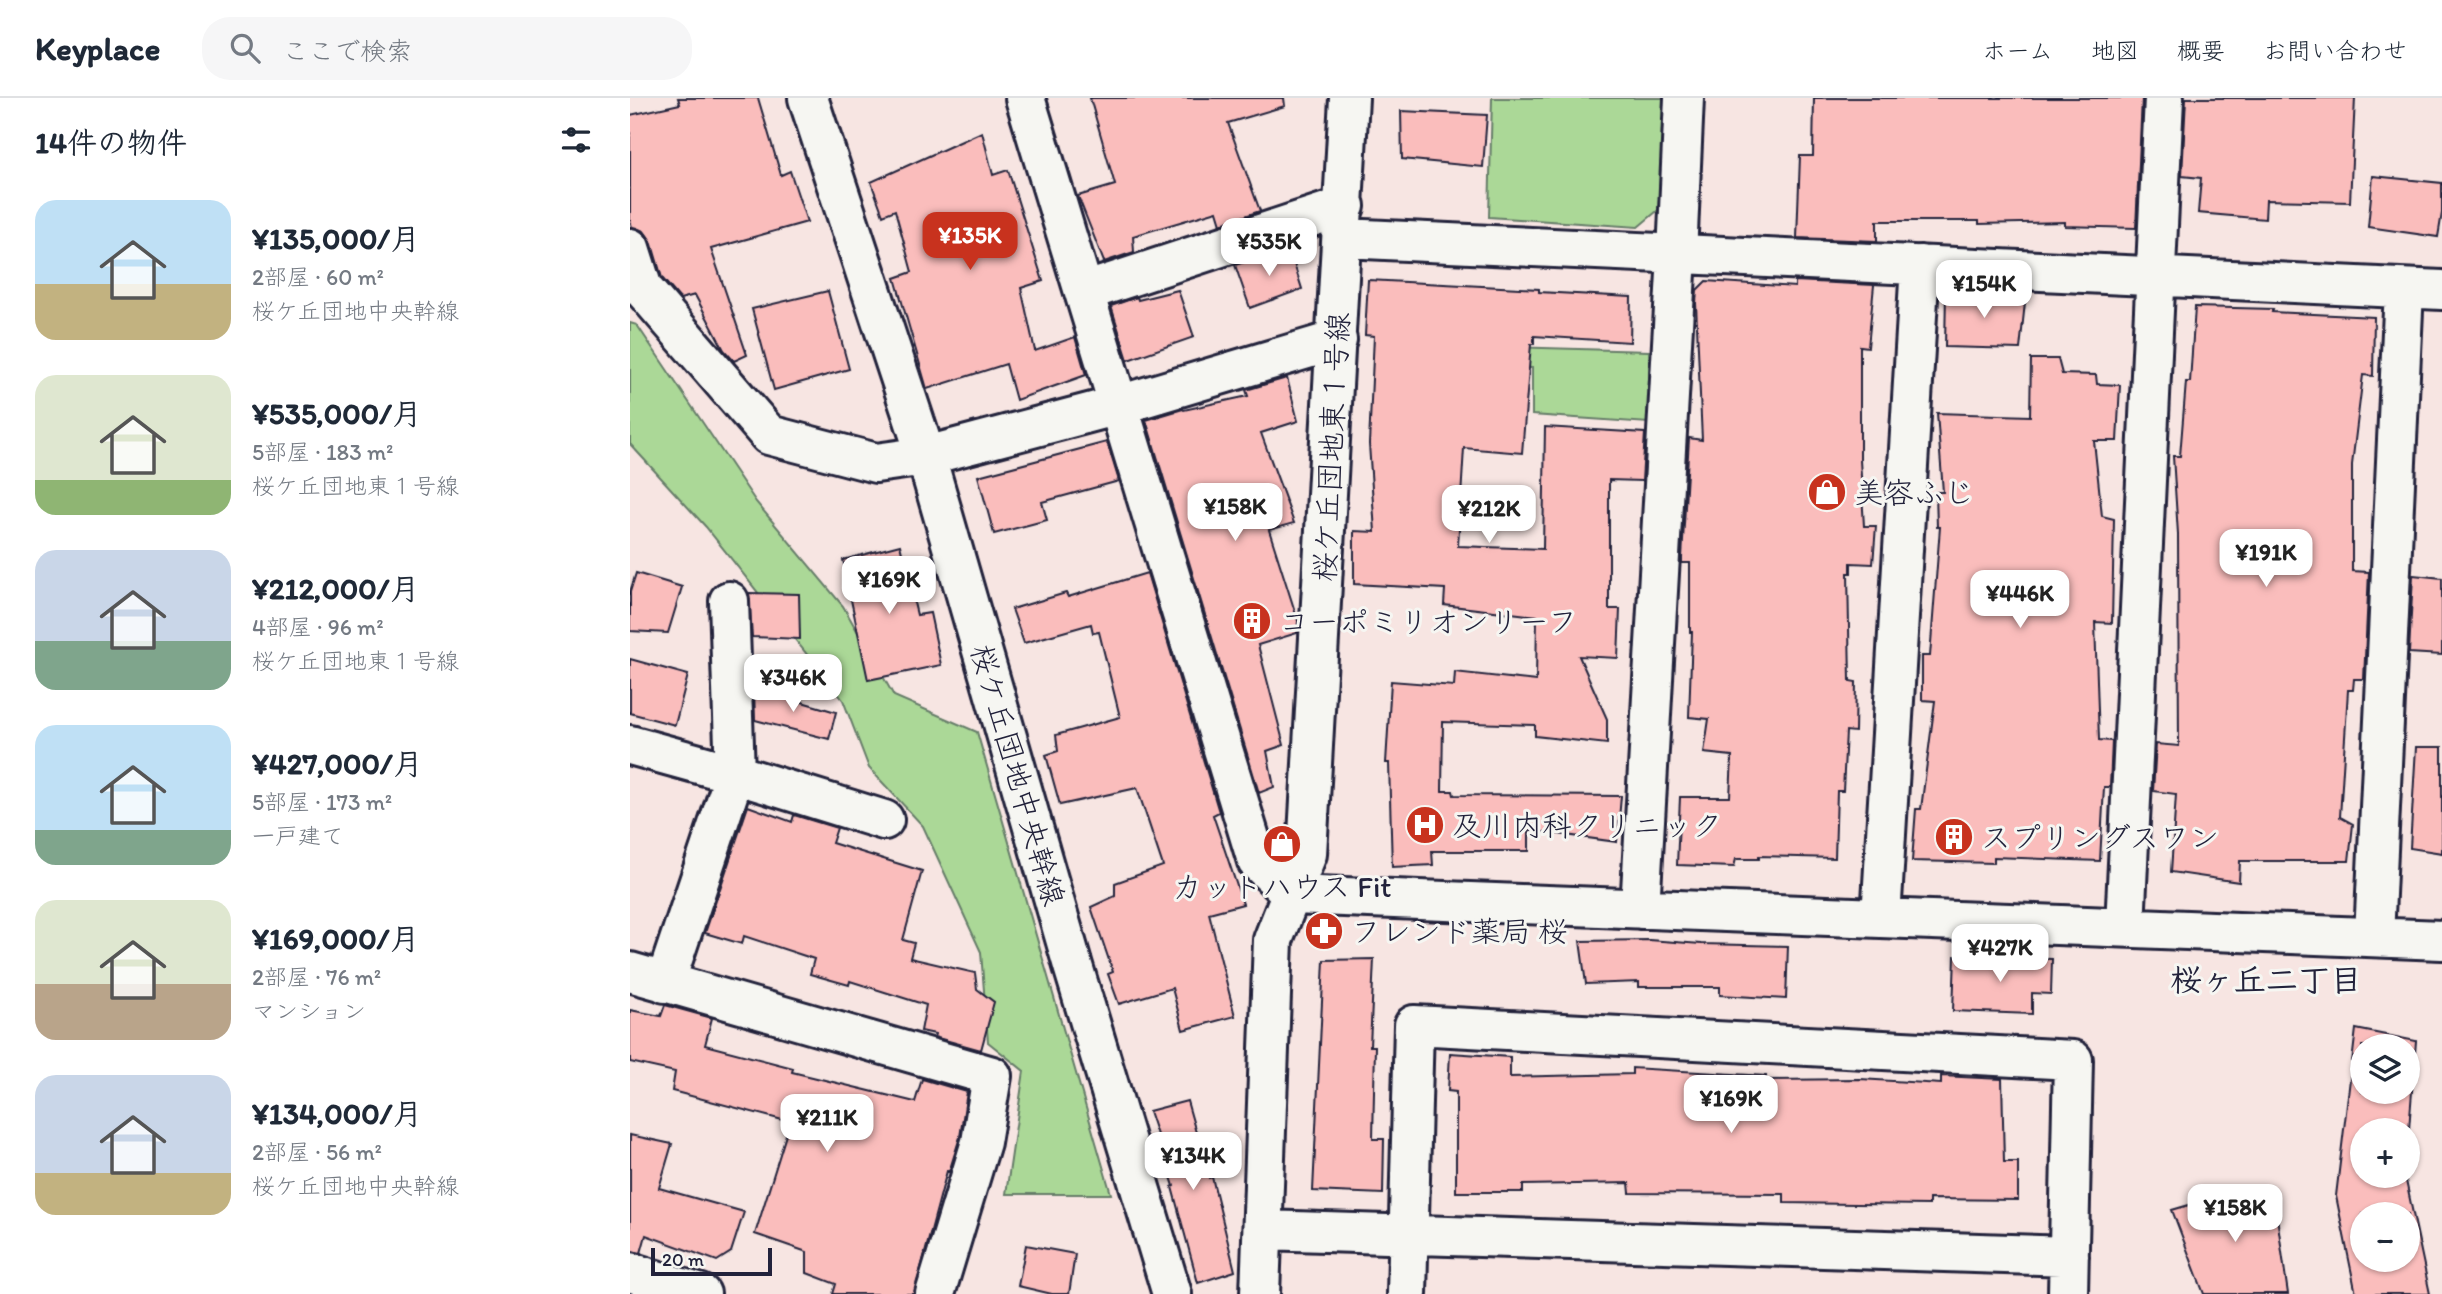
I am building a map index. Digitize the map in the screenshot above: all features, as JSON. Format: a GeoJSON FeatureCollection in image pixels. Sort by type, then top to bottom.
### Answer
{"type":"FeatureCollection","features":[{"type":"Feature","properties":{"kind":"street","name":"桜ケ丘団地中央幹線"},"geometry":{"type":"LineString","coordinates":[[808,98],[926,456],[1073,966],[1172,1294]]}},
{"type":"Feature","properties":{"kind":"street"},"geometry":{"type":"LineString","coordinates":[[1025,98],[1257,861],[1293,895],[2442,940]]}},
{"type":"Feature","properties":{"kind":"street","name":"桜ケ丘団地東１号線"},"geometry":{"type":"LineString","coordinates":[[1260,1294],[1273,940],[1307,854],[1349,98]]}},
{"type":"Feature","properties":{"kind":"street"},"geometry":{"type":"LineString","coordinates":[[1640,909],[1684,98]]}},
{"type":"Feature","properties":{"kind":"street"},"geometry":{"type":"LineString","coordinates":[[2124,928],[2164,98]]}},
{"type":"Feature","properties":{"kind":"street"},"geometry":{"type":"LineString","coordinates":[[1084,292],[1344,222],[1677,255],[2442,290]]}},
{"type":"Feature","properties":{"kind":"street"},"geometry":{"type":"LineString","coordinates":[[630,248],[637,287],[769,435],[876,463],[926,456],[1119,405],[1337,340]]}},
{"type":"Feature","properties":{"kind":"street"},"geometry":{"type":"LineString","coordinates":[[1881,918],[1920,265]]}},
{"type":"Feature","properties":{"kind":"street"},"geometry":{"type":"LineString","coordinates":[[2374,937],[2404,289]]}},
{"type":"Feature","properties":{"kind":"street"},"geometry":{"type":"LineString","coordinates":[[729,601],[735,774],[648,978],[992,1076],[981,1142],[935,1294]]}},
{"type":"Feature","properties":{"kind":"street"},"geometry":{"type":"LineString","coordinates":[[630,745],[884,820]]}},
{"type":"Feature","properties":{"kind":"street"},"geometry":{"type":"LineString","coordinates":[[1407,1294],[1414,1025],[2073,1059],[2068,1294]]}},
{"type":"Feature","properties":{"kind":"street"},"geometry":{"type":"LineString","coordinates":[[1263,1230],[2069,1256]]}},
{"type":"Feature","properties":{"kind":"street"},"geometry":{"type":"LineString","coordinates":[[630,1272],[701,1294]]}},
{"type":"Feature","properties":{"kind":"green space"},"geometry":{"type":"Polygon","coordinates":[[[1492,98],[1665,98],[1663,206],[1638,227],[1489,217],[1492,98]]]}},
{"type":"Feature","properties":{"kind":"green space"},"geometry":{"type":"Polygon","coordinates":[[[630,323],[637,325],[756,502],[843,606],[894,696],[977,732],[1111,1194],[1006,1194],[1024,1071],[988,1042],[981,952],[923,826],[869,768],[843,700],[706,527],[630,444],[630,323]]]}},
{"type":"Feature","properties":{"kind":"green space"},"geometry":{"type":"Polygon","coordinates":[[[1443,345],[1649,351],[1649,423],[1532,415],[1532,368],[1452,364],[1443,345]]]}},
{"type":"Feature","properties":{"kind":"building"},"geometry":{"type":"Polygon","coordinates":[[[678,98],[758,98],[781,175],[790,171],[807,222],[711,249],[747,355],[734,361],[724,350],[695,295],[680,299],[662,278],[651,241],[644,231],[632,227],[630,220],[630,115],[680,104],[678,98]]]}},
{"type":"Feature","properties":{"kind":"building"},"geometry":{"type":"Polygon","coordinates":[[[1090,98],[1284,98],[1285,106],[1228,123],[1260,211],[1221,224],[1217,211],[1133,236],[1134,252],[1104,262],[1078,196],[1115,185],[1090,98]]]}},
{"type":"Feature","properties":{"kind":"building"},"geometry":{"type":"Polygon","coordinates":[[[1814,98],[2142,98],[2136,228],[2065,226],[2065,222],[1979,224],[1979,221],[1877,221],[1877,241],[1797,238],[1800,156],[1813,156],[1814,98]]]}},
{"type":"Feature","properties":{"kind":"building"},"geometry":{"type":"Polygon","coordinates":[[[2186,98],[2355,98],[2350,202],[2266,200],[2265,219],[2198,213],[2201,178],[2182,176],[2186,98]]]}},
{"type":"Feature","properties":{"kind":"building"},"geometry":{"type":"Polygon","coordinates":[[[1401,111],[1487,115],[1483,167],[1402,159],[1401,111]]]}},
{"type":"Feature","properties":{"kind":"building"},"geometry":{"type":"Polygon","coordinates":[[[982,132],[993,175],[1008,170],[1043,281],[1021,288],[1035,351],[1075,337],[1086,375],[1016,400],[1006,364],[927,389],[895,278],[912,272],[895,210],[883,215],[871,182],[982,132]]]}},
{"type":"Feature","properties":{"kind":"building"},"geometry":{"type":"Polygon","coordinates":[[[2373,176],[2442,183],[2442,213],[2438,237],[2368,227],[2373,176]]]}},
{"type":"Feature","properties":{"kind":"building"},"geometry":{"type":"Polygon","coordinates":[[[1289,248],[1302,289],[1250,308],[1235,265],[1289,248]]]}},
{"type":"Feature","properties":{"kind":"building"},"geometry":{"type":"Polygon","coordinates":[[[1368,280],[1631,297],[1630,342],[1534,336],[1534,344],[1531,344],[1522,453],[1464,448],[1458,546],[1543,549],[1545,427],[1645,433],[1642,481],[1609,480],[1609,609],[1620,609],[1618,658],[1579,656],[1607,719],[1607,744],[1535,736],[1535,725],[1443,722],[1442,791],[1453,791],[1454,795],[1621,796],[1617,842],[1529,830],[1529,851],[1432,851],[1433,865],[1392,867],[1389,763],[1386,763],[1391,681],[1454,686],[1455,672],[1536,681],[1537,616],[1444,605],[1445,589],[1354,584],[1354,531],[1375,532],[1369,444],[1374,336],[1365,335],[1368,280]]]}},
{"type":"Feature","properties":{"kind":"building"},"geometry":{"type":"Polygon","coordinates":[[[1706,281],[1795,287],[1795,281],[1874,285],[1868,347],[1860,346],[1860,460],[1864,526],[1876,526],[1873,564],[1851,563],[1851,573],[1848,573],[1850,681],[1856,682],[1855,732],[1846,731],[1843,791],[1837,791],[1835,858],[1759,856],[1759,859],[1736,859],[1734,867],[1677,865],[1680,797],[1730,797],[1732,756],[1704,753],[1709,719],[1689,717],[1692,632],[1690,563],[1682,563],[1682,558],[1689,438],[1702,440],[1696,303],[1697,290],[1706,281]]]}},
{"type":"Feature","properties":{"kind":"building"},"geometry":{"type":"Polygon","coordinates":[[[1178,290],[1194,337],[1128,360],[1111,306],[1137,297],[1138,300],[1178,290]]]}},
{"type":"Feature","properties":{"kind":"building"},"geometry":{"type":"Polygon","coordinates":[[[828,291],[849,369],[774,390],[752,309],[828,291]]]}},
{"type":"Feature","properties":{"kind":"building"},"geometry":{"type":"Polygon","coordinates":[[[1946,292],[2026,293],[2020,349],[1945,347],[1946,292]]]}},
{"type":"Feature","properties":{"kind":"building"},"geometry":{"type":"Polygon","coordinates":[[[2195,307],[2273,309],[2272,312],[2374,317],[2373,376],[2363,375],[2352,465],[2352,571],[2369,572],[2364,679],[2354,679],[2353,690],[2348,690],[2340,817],[2353,824],[2349,861],[2240,861],[2239,882],[2171,872],[2176,794],[2153,791],[2156,744],[2179,746],[2178,534],[2173,456],[2180,456],[2186,382],[2190,382],[2195,307]]]}},
{"type":"Feature","properties":{"kind":"building"},"geometry":{"type":"Polygon","coordinates":[[[2031,359],[2058,359],[2062,374],[2096,375],[2097,384],[2120,385],[2117,441],[2094,441],[2102,516],[2114,519],[2112,623],[2095,622],[2099,740],[2112,741],[2110,787],[2104,787],[2100,861],[1994,857],[1994,863],[1912,861],[1916,809],[1921,809],[1935,701],[1922,700],[1922,656],[1930,656],[1940,527],[1937,527],[1936,492],[1943,492],[1937,413],[2030,416],[2031,359]]]}},
{"type":"Feature","properties":{"kind":"building"},"geometry":{"type":"Polygon","coordinates":[[[1287,378],[1298,421],[1261,433],[1294,523],[1269,530],[1298,621],[1297,633],[1258,645],[1284,745],[1267,751],[1274,787],[1259,793],[1146,420],[1183,409],[1248,396],[1246,390],[1287,378]]]}},
{"type":"Feature","properties":{"kind":"building"},"geometry":{"type":"Polygon","coordinates":[[[1107,442],[1119,481],[1042,502],[1047,520],[994,534],[978,476],[1107,442]]]}},
{"type":"Feature","properties":{"kind":"building"},"geometry":{"type":"Polygon","coordinates":[[[900,545],[917,615],[930,613],[941,665],[868,680],[843,560],[900,545]]]}},
{"type":"Feature","properties":{"kind":"building"},"geometry":{"type":"Polygon","coordinates":[[[636,573],[682,587],[668,633],[630,631],[630,592],[636,573]]]}},
{"type":"Feature","properties":{"kind":"building"},"geometry":{"type":"Polygon","coordinates":[[[1147,573],[1219,812],[1213,815],[1243,904],[1209,913],[1235,1016],[1183,1030],[1172,988],[1119,1004],[1108,974],[1113,972],[1091,907],[1115,896],[1115,883],[1163,866],[1137,788],[1060,805],[1046,755],[1058,751],[1056,735],[1120,717],[1099,632],[1093,633],[1091,624],[1024,643],[1012,609],[1066,593],[1068,597],[1147,573]]]}},
{"type":"Feature","properties":{"kind":"building"},"geometry":{"type":"Polygon","coordinates":[[[2413,575],[2442,578],[2442,655],[2409,653],[2413,575]]]}},
{"type":"Feature","properties":{"kind":"building"},"geometry":{"type":"Polygon","coordinates":[[[749,593],[799,594],[800,639],[752,637],[749,593]]]}},
{"type":"Feature","properties":{"kind":"building"},"geometry":{"type":"Polygon","coordinates":[[[630,659],[688,675],[675,725],[630,713],[630,659]]]}},
{"type":"Feature","properties":{"kind":"building"},"geometry":{"type":"Polygon","coordinates":[[[754,688],[836,712],[829,739],[755,720],[754,688]]]}},
{"type":"Feature","properties":{"kind":"building"},"geometry":{"type":"Polygon","coordinates":[[[2416,747],[2442,747],[2442,853],[2410,848],[2416,747]]]}},
{"type":"Feature","properties":{"kind":"building"},"geometry":{"type":"Polygon","coordinates":[[[748,806],[792,822],[794,815],[837,828],[832,843],[922,871],[903,940],[914,943],[910,958],[975,973],[977,989],[994,1002],[981,1050],[921,1031],[926,1005],[850,981],[849,985],[810,974],[814,959],[744,936],[742,944],[705,933],[748,806]]]}},
{"type":"Feature","properties":{"kind":"building"},"geometry":{"type":"Polygon","coordinates":[[[1649,940],[1788,946],[1786,999],[1720,995],[1720,987],[1639,987],[1639,982],[1586,984],[1580,941],[1649,940]]]}},
{"type":"Feature","properties":{"kind":"building"},"geometry":{"type":"Polygon","coordinates":[[[1955,956],[2052,959],[2051,994],[2032,993],[2032,1014],[1953,1011],[1955,956]]]}},
{"type":"Feature","properties":{"kind":"building"},"geometry":{"type":"Polygon","coordinates":[[[1374,959],[1370,1046],[1375,1046],[1373,1139],[1384,1139],[1383,1194],[1313,1191],[1324,960],[1374,959]]]}},
{"type":"Feature","properties":{"kind":"building"},"geometry":{"type":"Polygon","coordinates":[[[665,1005],[712,1018],[705,1045],[793,1068],[792,1072],[915,1102],[922,1079],[967,1092],[960,1137],[949,1172],[947,1171],[914,1294],[833,1294],[836,1284],[807,1273],[807,1252],[755,1234],[790,1122],[672,1091],[675,1072],[630,1062],[630,1010],[661,1016],[665,1005]]]}},
{"type":"Feature","properties":{"kind":"building"},"geometry":{"type":"Polygon","coordinates":[[[2356,1029],[2381,1034],[2355,1034],[2356,1029]]]}},
{"type":"Feature","properties":{"kind":"building"},"geometry":{"type":"Polygon","coordinates":[[[1450,1053],[1510,1057],[1510,1077],[1632,1074],[1632,1068],[1766,1076],[1766,1080],[1860,1079],[1941,1084],[1941,1076],[2002,1079],[2004,1162],[2018,1162],[2018,1200],[1929,1199],[1929,1205],[1784,1203],[1784,1194],[1630,1193],[1629,1183],[1523,1185],[1523,1192],[1456,1192],[1456,1092],[1448,1091],[1450,1053]]]}},
{"type":"Feature","properties":{"kind":"building"},"geometry":{"type":"Polygon","coordinates":[[[2350,1079],[2350,1104],[2411,1104],[2410,1118],[2350,1118],[2350,1188],[2408,1188],[2411,1202],[2350,1202],[2350,1265],[2336,1196],[2350,1079]]]}},
{"type":"Feature","properties":{"kind":"building"},"geometry":{"type":"Polygon","coordinates":[[[1187,1101],[1209,1178],[1212,1177],[1235,1271],[1198,1283],[1172,1187],[1174,1186],[1149,1111],[1187,1101]]]}},
{"type":"Feature","properties":{"kind":"building"},"geometry":{"type":"Polygon","coordinates":[[[630,1135],[672,1144],[659,1188],[744,1212],[731,1252],[717,1261],[646,1235],[641,1253],[630,1251],[630,1135]]]}},
{"type":"Feature","properties":{"kind":"building"},"geometry":{"type":"Polygon","coordinates":[[[2247,1188],[2274,1196],[2288,1294],[2204,1294],[2172,1210],[2247,1188]]]}},
{"type":"Feature","properties":{"kind":"building"},"geometry":{"type":"Polygon","coordinates":[[[1026,1245],[1075,1254],[1069,1294],[1052,1294],[1018,1286],[1026,1245]]]}},
{"type":"Feature","properties":{"kind":"building"},"geometry":{"type":"Polygon","coordinates":[[[2420,1247],[2430,1294],[2356,1294],[2352,1272],[2420,1272],[2420,1247]]]}},
{"type":"Feature","properties":{"kind":"place","name":"美容ふじ"},"geometry":{"type":"Point","coordinates":[1827,492]}},
{"type":"Feature","properties":{"kind":"place","name":"コーポミリオンリーフ"},"geometry":{"type":"Point","coordinates":[1252,621]}},
{"type":"Feature","properties":{"kind":"place","name":"及川内科クリニック"},"geometry":{"type":"Point","coordinates":[1425,825]}},
{"type":"Feature","properties":{"kind":"place","name":"スプリングスワン"},"geometry":{"type":"Point","coordinates":[1954,837]}},
{"type":"Feature","properties":{"kind":"place","name":"カットハウス Fit"},"geometry":{"type":"Point","coordinates":[1282,844]}},
{"type":"Feature","properties":{"kind":"place","name":"フレンド薬局 桜"},"geometry":{"type":"Point","coordinates":[1324,931]}},
{"type":"Feature","properties":{"kind":"district","name":"桜ヶ丘二丁目"},"geometry":{"type":"Point","coordinates":[2266,980]}}]}
